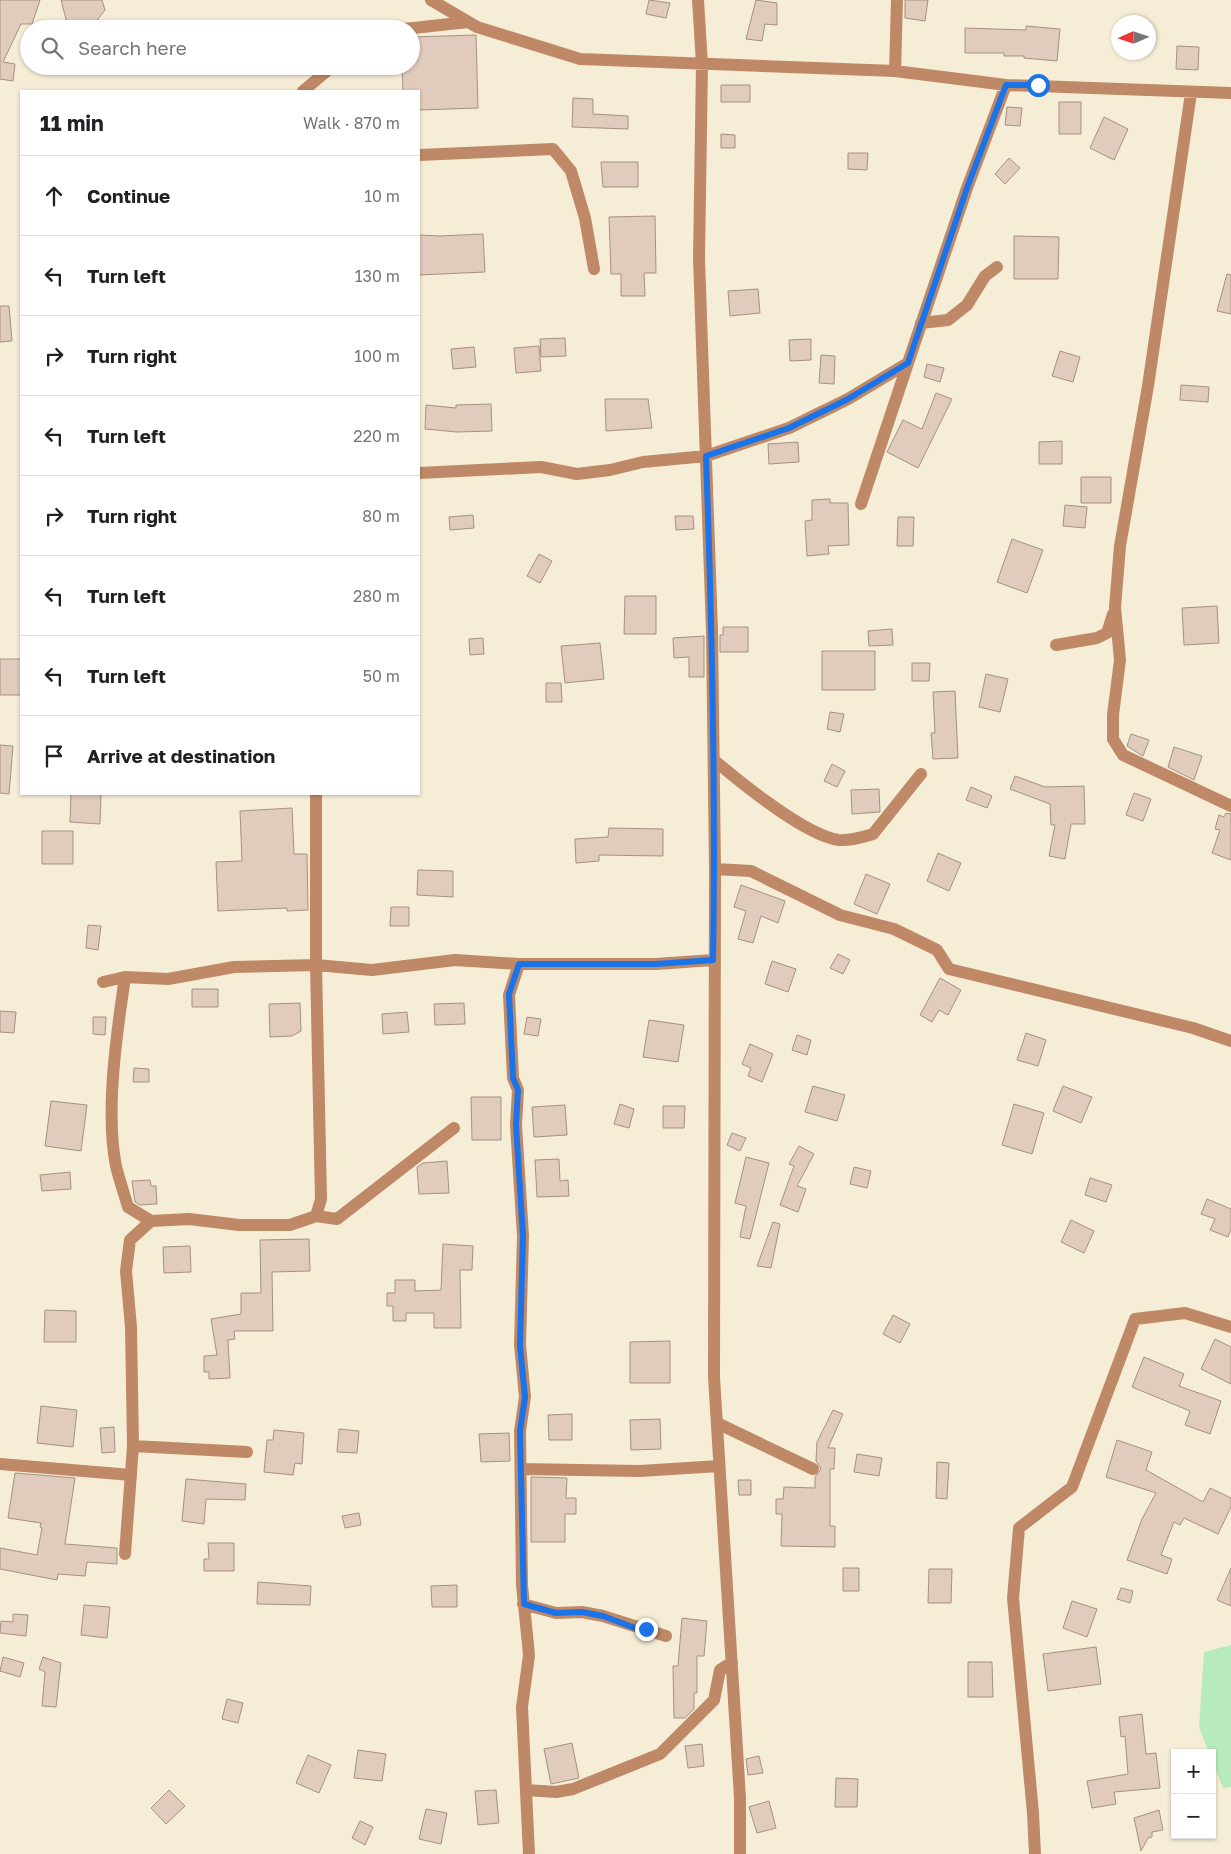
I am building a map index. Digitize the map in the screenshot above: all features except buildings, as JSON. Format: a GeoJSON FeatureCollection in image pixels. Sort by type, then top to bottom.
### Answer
{"type":"FeatureCollection","features":[{"type":"Feature","properties":{"kind":"street"},"geometry":{"type":"LineString","coordinates":[[431,0],[477,27],[580,59],[895,71],[1006,85],[1231,93]]}},
{"type":"Feature","properties":{"kind":"street"},"geometry":{"type":"LineString","coordinates":[[698,0],[702,64],[699,259],[714,760],[714,1377],[740,1798],[740,1854]]}},
{"type":"Feature","properties":{"kind":"street"},"geometry":{"type":"LineString","coordinates":[[895,71],[896,0]]}},
{"type":"Feature","properties":{"kind":"street"},"geometry":{"type":"LineString","coordinates":[[420,27],[468,22]]}},
{"type":"Feature","properties":{"kind":"street"},"geometry":{"type":"LineString","coordinates":[[304,90],[322,75]]}},
{"type":"Feature","properties":{"kind":"street"},"geometry":{"type":"LineString","coordinates":[[861,504],[967,188],[1006,85]]}},
{"type":"Feature","properties":{"kind":"street"},"geometry":{"type":"LineString","coordinates":[[1191,93],[1148,386],[1120,546],[1115,607],[1120,660],[1113,739],[1123,756],[1231,806]]}},
{"type":"Feature","properties":{"kind":"street"},"geometry":{"type":"LineString","coordinates":[[420,155],[553,149],[571,171],[585,218],[594,269]]}},
{"type":"Feature","properties":{"kind":"street"},"geometry":{"type":"LineString","coordinates":[[921,323],[948,320],[967,305],[985,276],[997,267]]}},
{"type":"Feature","properties":{"kind":"street"},"geometry":{"type":"LineString","coordinates":[[420,474],[541,468],[577,474],[610,470],[643,462],[706,456],[789,428],[848,399],[908,363]]}},
{"type":"Feature","properties":{"kind":"street"},"geometry":{"type":"LineString","coordinates":[[1056,644],[1097,638],[1107,633],[1115,607]]}},
{"type":"Feature","properties":{"kind":"street"},"geometry":{"type":"LineString","coordinates":[[714,760],[744,785],[798,822],[838,840],[873,834],[921,774]]}},
{"type":"Feature","properties":{"kind":"street"},"geometry":{"type":"LineString","coordinates":[[316,795],[316,965],[321,1199],[316,1216]]}},
{"type":"Feature","properties":{"kind":"street"},"geometry":{"type":"LineString","coordinates":[[715,869],[752,871],[840,915],[894,929],[937,950],[949,969],[1193,1028],[1231,1041]]}},
{"type":"Feature","properties":{"kind":"street"},"geometry":{"type":"LineString","coordinates":[[104,982],[125,977],[168,979],[234,967],[316,965],[372,970],[456,960],[519,964],[656,964],[713,960]]}},
{"type":"Feature","properties":{"kind":"street"},"geometry":{"type":"LineString","coordinates":[[519,964],[509,994],[513,1078],[518,1090],[516,1125],[523,1236],[520,1346],[525,1397],[520,1431],[524,1604],[528,1655],[522,1707],[529,1854]]}},
{"type":"Feature","properties":{"kind":"street"},"geometry":{"type":"LineString","coordinates":[[125,977],[118,1028],[112,1128],[116,1165],[128,1207],[151,1221],[189,1219],[239,1225],[290,1225],[316,1216],[337,1219],[454,1128]]}},
{"type":"Feature","properties":{"kind":"street"},"geometry":{"type":"LineString","coordinates":[[125,1554],[134,1446],[131,1327],[126,1271],[130,1240],[151,1221]]}},
{"type":"Feature","properties":{"kind":"street"},"geometry":{"type":"LineString","coordinates":[[1034,1854],[1033,1813],[1013,1598],[1019,1528],[1072,1488],[1135,1319],[1185,1313],[1231,1327]]}},
{"type":"Feature","properties":{"kind":"street"},"geometry":{"type":"LineString","coordinates":[[717,1423],[813,1469]]}},
{"type":"Feature","properties":{"kind":"street"},"geometry":{"type":"LineString","coordinates":[[134,1446],[247,1452]]}},
{"type":"Feature","properties":{"kind":"street"},"geometry":{"type":"LineString","coordinates":[[0,1464],[131,1475]]}},
{"type":"Feature","properties":{"kind":"street"},"geometry":{"type":"LineString","coordinates":[[521,1469],[640,1471],[719,1466]]}},
{"type":"Feature","properties":{"kind":"street"},"geometry":{"type":"LineString","coordinates":[[524,1604],[556,1613],[582,1612],[603,1616],[666,1636]]}},
{"type":"Feature","properties":{"kind":"street"},"geometry":{"type":"LineString","coordinates":[[526,1790],[556,1792],[573,1789],[660,1754],[714,1700],[720,1670],[732,1662]]}},
{"type":"Feature","properties":{"kind":"green space"},"geometry":{"type":"Polygon","coordinates":[[[1231,1645],[1231,1787],[1223,1788],[1216,1770],[1216,1749],[1207,1749],[1199,1727],[1204,1652],[1231,1645]]]}},
{"type":"Feature","properties":{"kind":"route"},"geometry":{"type":"LineString","coordinates":[[646,1629],[635,1628],[603,1616],[582,1612],[556,1613],[524,1604],[522,1585],[520,1431],[525,1397],[520,1346],[523,1236],[516,1125],[518,1090],[513,1078],[509,994],[519,964],[656,964],[713,960],[715,869],[712,630],[706,456],[789,428],[848,399],[908,363],[967,188],[1006,85],[1038,85]]}}]}
